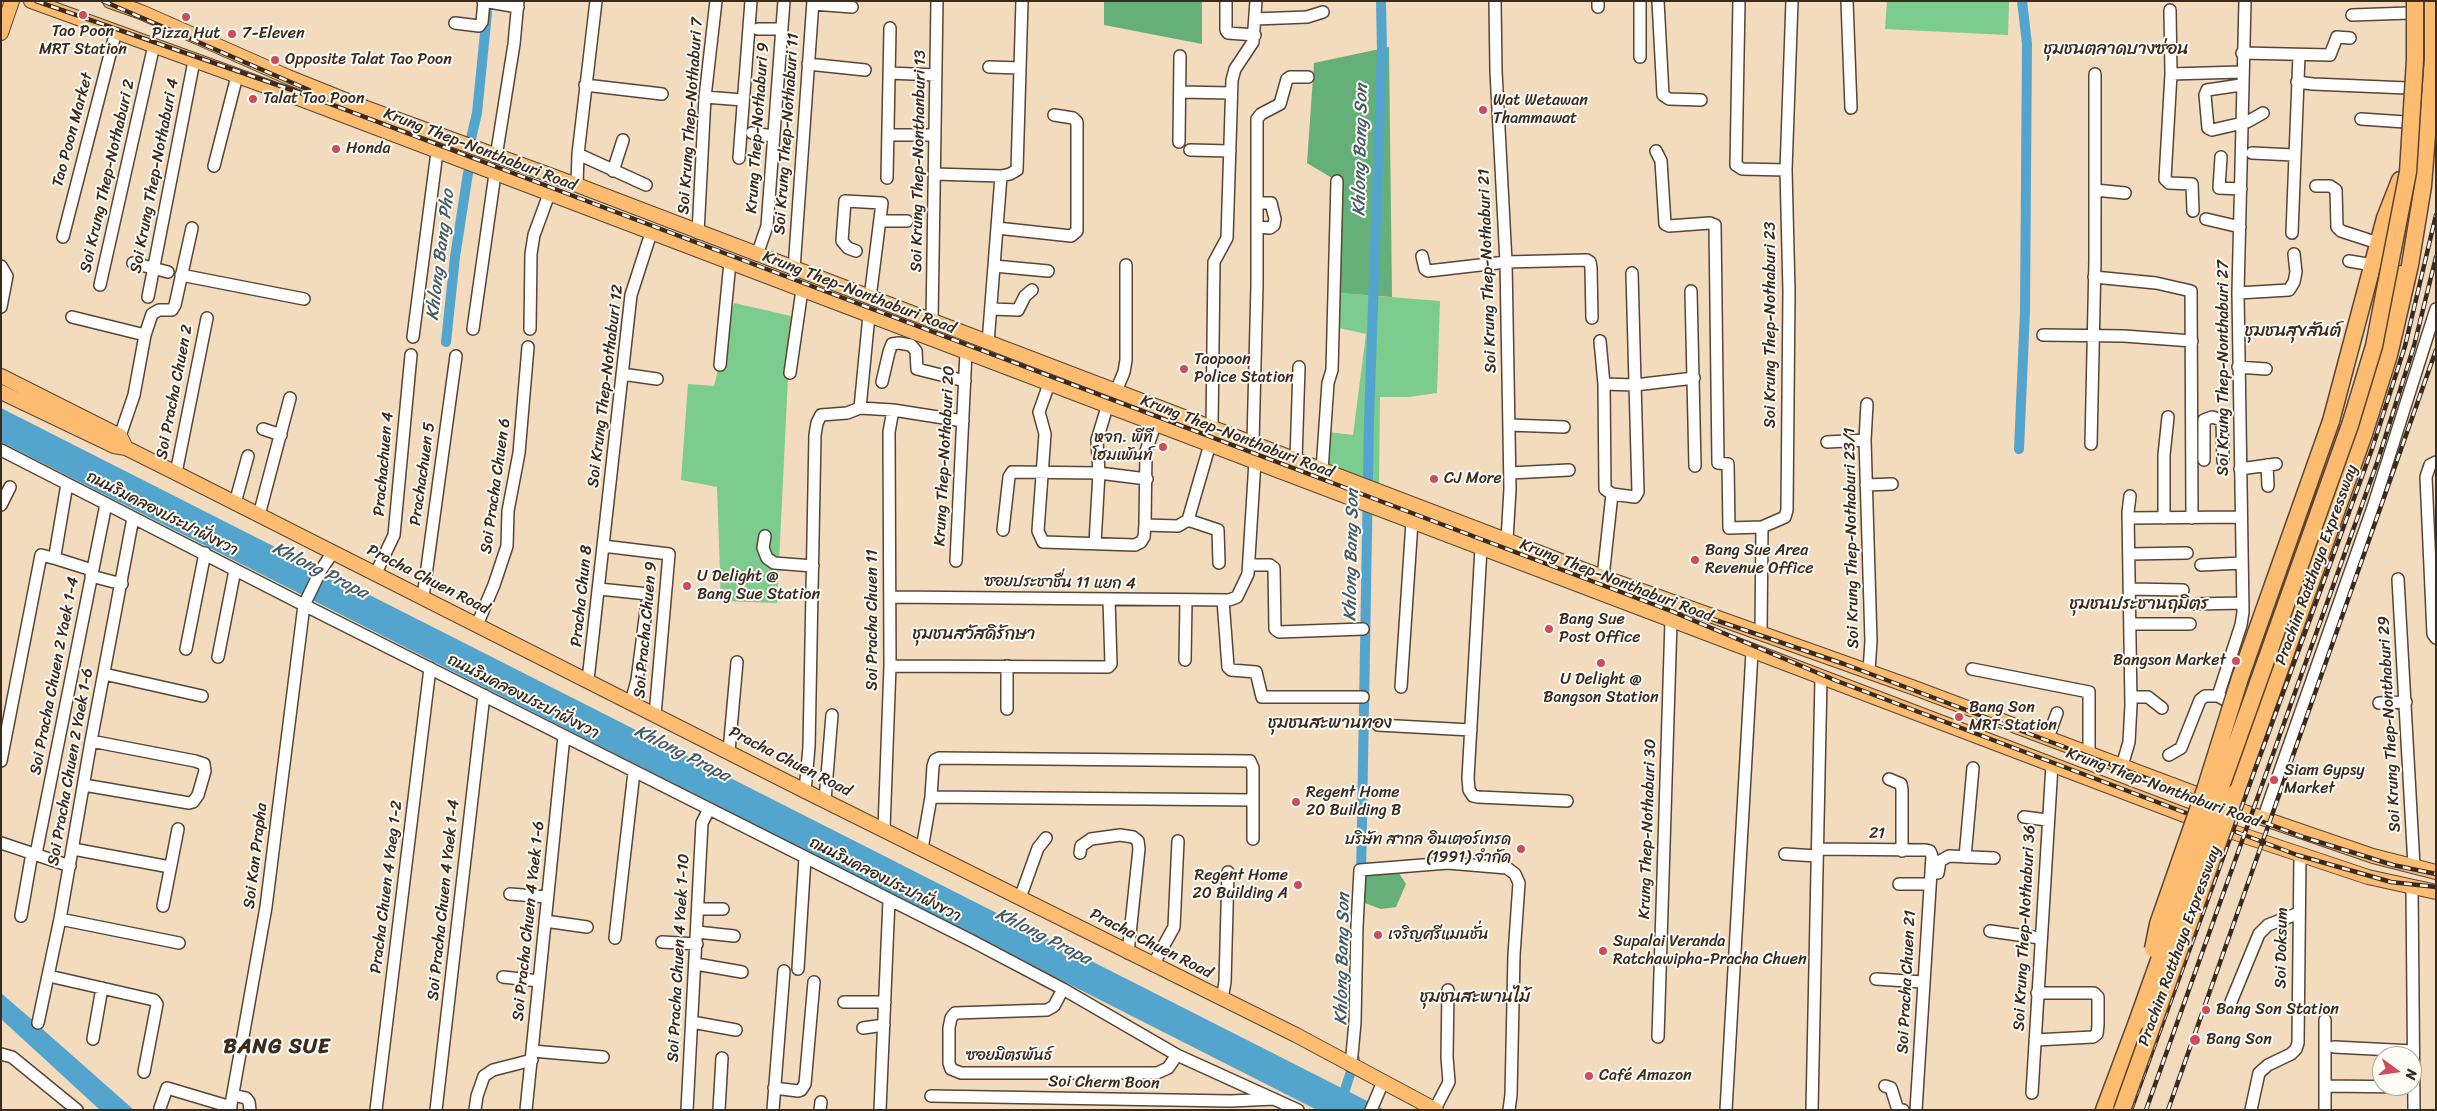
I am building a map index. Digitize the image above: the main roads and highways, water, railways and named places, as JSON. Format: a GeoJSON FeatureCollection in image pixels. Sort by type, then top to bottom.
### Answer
{"type":"FeatureCollection","features":[{"type":"Feature","properties":{"kind":"highway","name":"Prachim Ratthaya Expressway"},"geometry":{"type":"LineString","coordinates":[[2122,1110],[2364,434],[2387,363],[2410,265],[2423,186],[2433,58],[2432,1]]}},
{"type":"Feature","properties":{"kind":"highway","name":"Prachim Ratthaya Expressway"},"geometry":{"type":"LineString","coordinates":[[2104,1110],[2350,425],[2374,346],[2408,172],[2415,60],[2411,5]]}},
{"type":"Feature","properties":{"kind":"highway"},"geometry":{"type":"LineString","coordinates":[[2137,1022],[2158,924],[2205,790],[2240,678],[2331,421],[2378,243],[2400,180]]}},
{"type":"Feature","properties":{"kind":"main road"},"geometry":{"type":"LineString","coordinates":[[1,34],[12,1]]}},
{"type":"Feature","properties":{"kind":"main road","name":"Krung Thep-Nonthaburi Road"},"geometry":{"type":"LineString","coordinates":[[31,1],[154,45],[730,262],[1107,407],[1255,461],[1358,502],[2203,822],[2368,877],[2436,892]]}},
{"type":"Feature","properties":{"kind":"main road","name":"Krung Thep-Nonthaburi Road"},"geometry":{"type":"LineString","coordinates":[[110,1],[141,12],[288,77],[1322,470],[1361,483],[1603,577],[1869,671],[2212,801],[2373,856],[2436,872]]}},
{"type":"Feature","properties":{"kind":"main road"},"geometry":{"type":"LineString","coordinates":[[2203,822],[2249,713],[2381,349],[2402,264],[2418,177],[2425,78],[2426,1]]}},
{"type":"Feature","properties":{"kind":"main road"},"geometry":{"type":"LineString","coordinates":[[2381,349],[2400,180],[2411,5]]}},
{"type":"Feature","properties":{"kind":"main road"},"geometry":{"type":"LineString","coordinates":[[495,174],[499,157]]}},
{"type":"Feature","properties":{"kind":"main road"},"geometry":{"type":"LineString","coordinates":[[928,337],[932,322]]}},
{"type":"Feature","properties":{"kind":"main road","name":"Pracha Chuen Road"},"geometry":{"type":"LineString","coordinates":[[1,376],[176,473],[805,791],[1222,999],[1435,1109]]}},
{"type":"Feature","properties":{"kind":"main road","name":"Pracha Chuen Road"},"geometry":{"type":"LineString","coordinates":[[1,392],[114,446],[123,442]]}},
{"type":"Feature","properties":{"kind":"main road"},"geometry":{"type":"LineString","coordinates":[[1210,444],[1212,427]]}},
{"type":"Feature","properties":{"kind":"main road"},"geometry":{"type":"LineString","coordinates":[[1671,621],[1676,602]]}},
{"type":"Feature","properties":{"kind":"main road"},"geometry":{"type":"LineString","coordinates":[[1985,739],[1993,718]]}},
{"type":"Feature","properties":{"kind":"water","name":"Khlong Prapa"},"geometry":{"type":"Polygon","coordinates":[[[1,408],[1385,1110],[1317,1110],[1,442],[1,408]]]}},
{"type":"Feature","properties":{"kind":"water"},"geometry":{"type":"Polygon","coordinates":[[[1,993],[134,1110],[100,1110],[1,1019],[1,993]]]}},
{"type":"Feature","properties":{"kind":"waterway","name":"Khlong Bang Son"},"geometry":{"type":"LineString","coordinates":[[1361,877],[1369,419],[1382,52],[1381,1]]}},
{"type":"Feature","properties":{"kind":"waterway"},"geometry":{"type":"LineString","coordinates":[[2019,449],[2025,311],[2027,44],[2022,1]]}},
{"type":"Feature","properties":{"kind":"waterway","name":"Khlong Bang Pho"},"geometry":{"type":"LineString","coordinates":[[470,143],[477,113],[487,13]]}},
{"type":"Feature","properties":{"kind":"waterway","name":"Khlong Bang Pho"},"geometry":{"type":"LineString","coordinates":[[446,342],[455,257],[468,173]]}},
{"type":"Feature","properties":{"kind":"waterway","name":"Khlong Bang Son"},"geometry":{"type":"LineString","coordinates":[[1341,1102],[1355,1059]]}},
{"type":"Feature","properties":{"kind":"railway"},"geometry":{"type":"LineString","coordinates":[[36,1],[309,96],[1671,611],[1837,681],[2297,855],[2391,882],[2436,887]]}},
{"type":"Feature","properties":{"kind":"railway"},"geometry":{"type":"LineString","coordinates":[[103,1],[309,90]]}},
{"type":"Feature","properties":{"kind":"railway"},"geometry":{"type":"LineString","coordinates":[[2131,1110],[2372,449],[2405,346],[2436,215]]}},
{"type":"Feature","properties":{"kind":"railway"},"geometry":{"type":"LineString","coordinates":[[2146,1110],[2378,460],[2414,346],[2436,257]]}},
{"type":"Feature","properties":{"kind":"railway"},"geometry":{"type":"LineString","coordinates":[[2168,1110],[2436,350]]}},
{"type":"Feature","properties":{"kind":"railway"},"geometry":{"type":"LineString","coordinates":[[1680,608],[1844,664],[2303,837],[2393,865],[2436,874]]}},
{"type":"Feature","properties":{"kind":"place","name":"Tao Poon MRT Station"},"geometry":{"type":"Point","coordinates":[83,15]}},
{"type":"Feature","properties":{"kind":"place","name":"Pizza Hut"},"geometry":{"type":"Point","coordinates":[186,17]}},
{"type":"Feature","properties":{"kind":"place","name":"7-Eleven"},"geometry":{"type":"Point","coordinates":[232,34]}},
{"type":"Feature","properties":{"kind":"place","name":"Opposite Talat Tao Poon"},"geometry":{"type":"Point","coordinates":[275,60]}},
{"type":"Feature","properties":{"kind":"place","name":"Talat Tao Poon"},"geometry":{"type":"Point","coordinates":[253,99]}},
{"type":"Feature","properties":{"kind":"place","name":"Wat Wetawan Thammawat"},"geometry":{"type":"Point","coordinates":[1483,110]}},
{"type":"Feature","properties":{"kind":"place","name":"Honda"},"geometry":{"type":"Point","coordinates":[336,149]}},
{"type":"Feature","properties":{"kind":"place","name":"Taopoon Police Station"},"geometry":{"type":"Point","coordinates":[1184,369]}},
{"type":"Feature","properties":{"kind":"place","name":"หจก. พีที โฮมเพ้นท์"},"geometry":{"type":"Point","coordinates":[1163,447]}},
{"type":"Feature","properties":{"kind":"place","name":"CJ More"},"geometry":{"type":"Point","coordinates":[1434,479]}},
{"type":"Feature","properties":{"kind":"place","name":"Bang Sue Area Revenue Office"},"geometry":{"type":"Point","coordinates":[1695,560]}},
{"type":"Feature","properties":{"kind":"place","name":"U Delight @ Bang Sue Station"},"geometry":{"type":"Point","coordinates":[687,586]}},
{"type":"Feature","properties":{"kind":"place","name":"Bang Sue Post Office"},"geometry":{"type":"Point","coordinates":[1549,629]}},
{"type":"Feature","properties":{"kind":"place","name":"Bangson Market"},"geometry":{"type":"Point","coordinates":[2236,661]}},
{"type":"Feature","properties":{"kind":"place","name":"U Delight @ Bangson Station"},"geometry":{"type":"Point","coordinates":[1601,663]}},
{"type":"Feature","properties":{"kind":"place","name":"Bang Son MRT Station"},"geometry":{"type":"Point","coordinates":[1959,717]}},
{"type":"Feature","properties":{"kind":"place","name":"Siam Gypsy Market"},"geometry":{"type":"Point","coordinates":[2274,780]}},
{"type":"Feature","properties":{"kind":"place","name":"Regent Home 20 Building B"},"geometry":{"type":"Point","coordinates":[1296,802]}},
{"type":"Feature","properties":{"kind":"place","name":"บริษัท สากล อินเตอร์เทรด (1991) จำกัด"},"geometry":{"type":"Point","coordinates":[1521,849]}},
{"type":"Feature","properties":{"kind":"place","name":"Regent Home 20 Building A"},"geometry":{"type":"Point","coordinates":[1298,885]}},
{"type":"Feature","properties":{"kind":"place","name":"เจริญศรีแมนชั่น"},"geometry":{"type":"Point","coordinates":[1378,935]}},
{"type":"Feature","properties":{"kind":"place","name":"Supalai Veranda Ratchawipha-Pracha Chuen"},"geometry":{"type":"Point","coordinates":[1603,951]}},
{"type":"Feature","properties":{"kind":"place","name":"Bang Son Station"},"geometry":{"type":"Point","coordinates":[2206,1010]}},
{"type":"Feature","properties":{"kind":"place","name":"Bang Son"},"geometry":{"type":"Point","coordinates":[2195,1040]}},
{"type":"Feature","properties":{"kind":"place","name":"Café Amazon"},"geometry":{"type":"Point","coordinates":[1589,1076]}},
{"type":"Feature","properties":{"kind":"district","name":"ชุมชนตลาดบางซ่อน"},"geometry":{"type":"Point","coordinates":[2116,49]}},
{"type":"Feature","properties":{"kind":"district","name":"ชุมชนสุขสันต์"},"geometry":{"type":"Point","coordinates":[2293,331]}},
{"type":"Feature","properties":{"kind":"district","name":"ชุมชนประชานฤมิตร"},"geometry":{"type":"Point","coordinates":[2139,604]}},
{"type":"Feature","properties":{"kind":"district","name":"ชุมชนสวัสดิรักษา"},"geometry":{"type":"Point","coordinates":[974,634]}},
{"type":"Feature","properties":{"kind":"district","name":"ชุมชนสะพานทอง"},"geometry":{"type":"Point","coordinates":[1330,723]}},
{"type":"Feature","properties":{"kind":"district","name":"ชุมชนสะพานไม้"},"geometry":{"type":"Point","coordinates":[1475,997]}},
{"type":"Feature","properties":{"kind":"district","name":"BANG SUE"},"geometry":{"type":"Point","coordinates":[277,1048]}}]}
